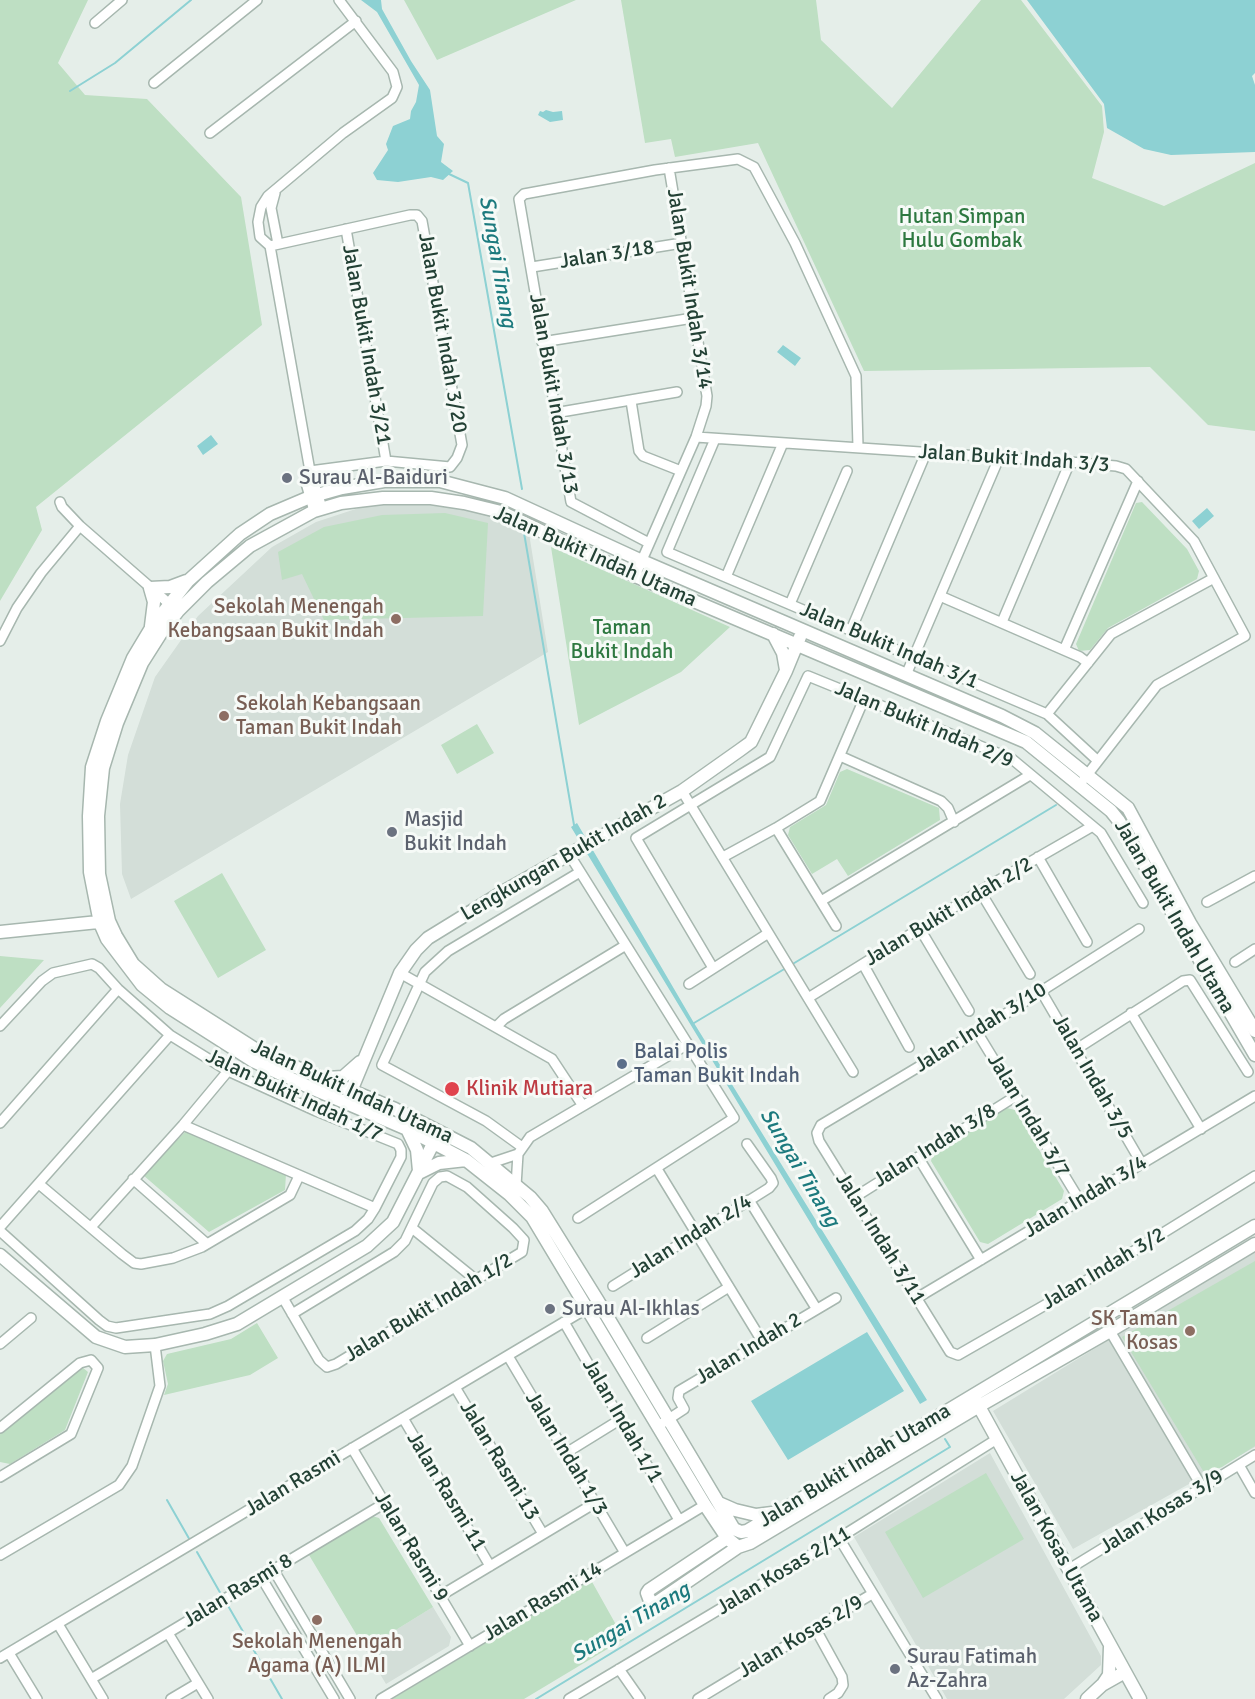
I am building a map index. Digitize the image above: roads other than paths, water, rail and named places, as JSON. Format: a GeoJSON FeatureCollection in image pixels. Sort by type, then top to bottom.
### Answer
{"type":"FeatureCollection","features":[{"type":"Feature","properties":{"kind":"street"},"geometry":{"type":"LineString","coordinates":[[95,23],[122,0]]}},
{"type":"Feature","properties":{"kind":"street"},"geometry":{"type":"LineString","coordinates":[[154,83],[257,0]]}},
{"type":"Feature","properties":{"kind":"street"},"geometry":{"type":"LineString","coordinates":[[339,0],[393,72],[397,87],[392,98],[344,133],[266,199],[259,215],[260,237],[274,245],[346,229]]}},
{"type":"Feature","properties":{"kind":"street"},"geometry":{"type":"LineString","coordinates":[[210,133],[356,21]]}},
{"type":"Feature","properties":{"kind":"street"},"geometry":{"type":"LineString","coordinates":[[669,168],[738,159],[754,167],[795,243],[856,376],[858,447]]}},
{"type":"Feature","properties":{"kind":"street","name":"Jalan Bukit Indah 3/13"},"geometry":{"type":"LineString","coordinates":[[649,543],[571,502],[519,199],[524,194],[669,168]]}},
{"type":"Feature","properties":{"kind":"street","name":"Jalan Bukit Indah 3/14"},"geometry":{"type":"LineString","coordinates":[[635,576],[696,437],[707,396],[669,168]]}},
{"type":"Feature","properties":{"kind":"street"},"geometry":{"type":"LineString","coordinates":[[278,188],[271,208],[274,245],[310,471],[306,483],[314,496],[318,509]]}},
{"type":"Feature","properties":{"kind":"street","name":"Jalan Bukit Indah 3/20"},"geometry":{"type":"LineString","coordinates":[[346,229],[410,215],[417,215],[422,221],[462,445],[457,458],[450,467],[386,461]]}},
{"type":"Feature","properties":{"kind":"street","name":"Jalan Bukit Indah 3/21"},"geometry":{"type":"LineString","coordinates":[[346,229],[386,461]]}},
{"type":"Feature","properties":{"kind":"street","name":"Jalan 3/18"},"geometry":{"type":"LineString","coordinates":[[531,267],[682,243]]}},
{"type":"Feature","properties":{"kind":"street"},"geometry":{"type":"LineString","coordinates":[[542,342],[693,318]]}},
{"type":"Feature","properties":{"kind":"street"},"geometry":{"type":"LineString","coordinates":[[555,414],[677,392]]}},
{"type":"Feature","properties":{"kind":"street"},"geometry":{"type":"LineString","coordinates":[[631,401],[639,451],[643,456],[681,471]]}},
{"type":"Feature","properties":{"kind":"street","name":"Jalan Bukit Indah 3/3"},"geometry":{"type":"LineString","coordinates":[[696,437],[1070,462],[1126,469],[1194,541],[1245,636],[1157,686],[1098,760]]}},
{"type":"Feature","properties":{"kind":"street","name":"Jalan Bukit Indah 3/1"},"geometry":{"type":"LineString","coordinates":[[715,439],[667,552],[1047,714],[1098,760]]}},
{"type":"Feature","properties":{"kind":"street"},"geometry":{"type":"LineString","coordinates":[[726,577],[783,443]]}},
{"type":"Feature","properties":{"kind":"street"},"geometry":{"type":"LineString","coordinates":[[851,630],[926,453]]}},
{"type":"Feature","properties":{"kind":"street"},"geometry":{"type":"LineString","coordinates":[[906,675],[999,458]]}},
{"type":"Feature","properties":{"kind":"street"},"geometry":{"type":"LineString","coordinates":[[310,471],[386,461]]}},
{"type":"Feature","properties":{"kind":"street"},"geometry":{"type":"LineString","coordinates":[[1002,622],[1070,462]]}},
{"type":"Feature","properties":{"kind":"street"},"geometry":{"type":"LineString","coordinates":[[790,604],[847,471]]}},
{"type":"Feature","properties":{"kind":"street","name":"Jalan Bukit Indah Utama"},"geometry":{"type":"LineString","coordinates":[[1255,1055],[1251,1028],[1128,808],[1035,733],[1002,716],[642,561],[505,498],[440,481],[384,481],[342,488],[314,496],[270,514],[240,534],[188,581],[142,663],[117,723],[103,768],[99,816],[99,874],[107,939],[142,985],[170,1008],[253,1061],[434,1143],[466,1160],[509,1194],[532,1217],[586,1309],[735,1529],[741,1532],[747,1531],[976,1400],[1110,1331],[1255,1244]]}},
{"type":"Feature","properties":{"kind":"street"},"geometry":{"type":"LineString","coordinates":[[1064,650],[1138,481]]}},
{"type":"Feature","properties":{"kind":"street","name":"Jalan Bukit Indah Utama"},"geometry":{"type":"LineString","coordinates":[[738,1547],[727,1538],[705,1505],[598,1302],[542,1211],[491,1163],[471,1148],[369,1098],[260,1052],[161,989],[134,964],[105,922],[90,872],[89,816],[92,768],[107,721],[133,658],[151,628],[250,546],[318,509],[341,503],[383,498],[431,498],[501,512],[635,576],[1026,742],[1111,811],[1119,821],[1251,1028]]}},
{"type":"Feature","properties":{"kind":"street"},"geometry":{"type":"LineString","coordinates":[[60,502],[80,526],[173,608]]}},
{"type":"Feature","properties":{"kind":"street"},"geometry":{"type":"LineString","coordinates":[[0,641],[17,608],[41,573],[80,526]]}},
{"type":"Feature","properties":{"kind":"street"},"geometry":{"type":"LineString","coordinates":[[1047,714],[1111,634],[1214,578]]}},
{"type":"Feature","properties":{"kind":"street"},"geometry":{"type":"LineString","coordinates":[[150,588],[170,588],[188,581]]}},
{"type":"Feature","properties":{"kind":"street"},"geometry":{"type":"LineString","coordinates":[[150,588],[154,602],[151,628]]}},
{"type":"Feature","properties":{"kind":"street"},"geometry":{"type":"LineString","coordinates":[[940,596],[1080,657],[1088,663]]}},
{"type":"Feature","properties":{"kind":"street","name":"Lengkungan Bukit Indah 2"},"geometry":{"type":"LineString","coordinates":[[346,1103],[400,973],[416,950],[428,939],[506,890],[682,790],[751,742],[786,671],[803,630]]}},
{"type":"Feature","properties":{"kind":"street"},"geometry":{"type":"LineString","coordinates":[[773,634],[783,652],[786,671]]}},
{"type":"Feature","properties":{"kind":"street"},"geometry":{"type":"LineString","coordinates":[[786,671],[801,657],[819,653]]}},
{"type":"Feature","properties":{"kind":"street","name":"Jalan Bukit Indah 2/9"},"geometry":{"type":"LineString","coordinates":[[690,806],[770,757],[808,676],[1012,759],[1101,834],[1143,903]]}},
{"type":"Feature","properties":{"kind":"street"},"geometry":{"type":"LineString","coordinates":[[723,857],[820,801],[864,699]]}},
{"type":"Feature","properties":{"kind":"street"},"geometry":{"type":"LineString","coordinates":[[840,756],[941,801],[948,808],[954,822]]}},
{"type":"Feature","properties":{"kind":"street"},"geometry":{"type":"LineString","coordinates":[[1079,785],[1098,760]]}},
{"type":"Feature","properties":{"kind":"street"},"geometry":{"type":"LineString","coordinates":[[821,901],[1030,775]]}},
{"type":"Feature","properties":{"kind":"street"},"geometry":{"type":"LineString","coordinates":[[682,790],[767,934],[853,1072]]}},
{"type":"Feature","properties":{"kind":"street"},"geometry":{"type":"LineString","coordinates":[[690,806],[636,838],[713,968]]}},
{"type":"Feature","properties":{"kind":"street","name":"Jalan Bukit Indah 2/2"},"geometry":{"type":"LineString","coordinates":[[808,998],[980,891],[1091,827]]}},
{"type":"Feature","properties":{"kind":"street"},"geometry":{"type":"LineString","coordinates":[[776,828],[836,926]]}},
{"type":"Feature","properties":{"kind":"street"},"geometry":{"type":"LineString","coordinates":[[569,854],[734,1118],[578,1218]]}},
{"type":"Feature","properties":{"kind":"street"},"geometry":{"type":"LineString","coordinates":[[1038,857],[1087,942]]}},
{"type":"Feature","properties":{"kind":"street"},"geometry":{"type":"LineString","coordinates":[[520,1150],[486,1121],[382,1065],[425,972],[448,951],[580,872]]}},
{"type":"Feature","properties":{"kind":"street"},"geometry":{"type":"LineString","coordinates":[[1207,902],[1255,876]]}},
{"type":"Feature","properties":{"kind":"street"},"geometry":{"type":"LineString","coordinates":[[980,891],[1030,974]]}},
{"type":"Feature","properties":{"kind":"street"},"geometry":{"type":"LineString","coordinates":[[0,932],[105,922]]}},
{"type":"Feature","properties":{"kind":"street"},"geometry":{"type":"LineString","coordinates":[[920,929],[969,1011]]}},
{"type":"Feature","properties":{"kind":"street","name":"Jalan Indah 3/10"},"geometry":{"type":"LineString","coordinates":[[821,1125],[977,1032],[1139,929]]}},
{"type":"Feature","properties":{"kind":"street"},"geometry":{"type":"LineString","coordinates":[[689,984],[767,934]]}},
{"type":"Feature","properties":{"kind":"street"},"geometry":{"type":"LineString","coordinates":[[496,1027],[504,1019],[626,945]]}},
{"type":"Feature","properties":{"kind":"street"},"geometry":{"type":"LineString","coordinates":[[1235,962],[1255,949]]}},
{"type":"Feature","properties":{"kind":"street","name":"Jalan Bukit Indah 1/7"},"geometry":{"type":"LineString","coordinates":[[0,1026],[42,981],[53,973],[92,964],[170,1035],[228,1071],[316,1111],[398,1144],[401,1157],[375,1208]]}},
{"type":"Feature","properties":{"kind":"street"},"geometry":{"type":"LineString","coordinates":[[863,964],[909,1047]]}},
{"type":"Feature","properties":{"kind":"street"},"geometry":{"type":"LineString","coordinates":[[400,973],[552,1059],[583,1106]]}},
{"type":"Feature","properties":{"kind":"street"},"geometry":{"type":"LineString","coordinates":[[1075,1050],[1183,981],[1190,980],[1248,1072]]}},
{"type":"Feature","properties":{"kind":"street"},"geometry":{"type":"LineString","coordinates":[[0,1123],[118,989]]}},
{"type":"Feature","properties":{"kind":"street","name":"Jalan Indah 3/5"},"geometry":{"type":"LineString","coordinates":[[1041,991],[1142,1164]]}},
{"type":"Feature","properties":{"kind":"street"},"geometry":{"type":"LineString","coordinates":[[1131,1013],[1201,1128]]}},
{"type":"Feature","properties":{"kind":"street","name":"Jalan Indah 3/7"},"geometry":{"type":"LineString","coordinates":[[977,1032],[1080,1201]]}},
{"type":"Feature","properties":{"kind":"street"},"geometry":{"type":"LineString","coordinates":[[0,1227],[170,1035]]}},
{"type":"Feature","properties":{"kind":"street"},"geometry":{"type":"LineString","coordinates":[[491,1163],[520,1150],[530,1137],[688,1044]]}},
{"type":"Feature","properties":{"kind":"street"},"geometry":{"type":"LineString","coordinates":[[322,1078],[343,1077],[365,1057]]}},
{"type":"Feature","properties":{"kind":"street"},"geometry":{"type":"LineString","coordinates":[[365,1057],[361,1076],[363,1089],[369,1098]]}},
{"type":"Feature","properties":{"kind":"street"},"geometry":{"type":"LineString","coordinates":[[91,1227],[183,1125],[228,1071]]}},
{"type":"Feature","properties":{"kind":"street","name":"Jalan Indah 3/8"},"geometry":{"type":"LineString","coordinates":[[855,1197],[1016,1096]]}},
{"type":"Feature","properties":{"kind":"street","name":"Jalan Indah 3/4"},"geometry":{"type":"LineString","coordinates":[[917,1298],[1255,1096]]}},
{"type":"Feature","properties":{"kind":"street"},"geometry":{"type":"LineString","coordinates":[[0,1232],[99,1320],[116,1328],[219,1311],[355,1231],[368,1219],[375,1208],[183,1125]]}},
{"type":"Feature","properties":{"kind":"street","name":"Jalan Indah 3/11"},"geometry":{"type":"LineString","coordinates":[[821,1125],[818,1133],[819,1142],[950,1352]]}},
{"type":"Feature","properties":{"kind":"street"},"geometry":{"type":"LineString","coordinates":[[407,1129],[417,1150],[419,1173]]}},
{"type":"Feature","properties":{"kind":"street"},"geometry":{"type":"LineString","coordinates":[[1,1258],[96,1337],[125,1347],[155,1345],[205,1334],[237,1324],[367,1246],[393,1222],[440,1131]]}},
{"type":"Feature","properties":{"kind":"street","name":"Jalan Indah 2/4"},"geometry":{"type":"LineString","coordinates":[[612,1286],[769,1188],[773,1183],[771,1178],[747,1144]]}},
{"type":"Feature","properties":{"kind":"street"},"geometry":{"type":"LineString","coordinates":[[516,1186],[520,1150]]}},
{"type":"Feature","properties":{"kind":"street"},"geometry":{"type":"LineString","coordinates":[[918,1157],[981,1260]]}},
{"type":"Feature","properties":{"kind":"street"},"geometry":{"type":"LineString","coordinates":[[419,1173],[439,1163],[466,1160]]}},
{"type":"Feature","properties":{"kind":"street"},"geometry":{"type":"LineString","coordinates":[[657,1169],[762,1341]]}},
{"type":"Feature","properties":{"kind":"street"},"geometry":{"type":"LineString","coordinates":[[39,1184],[134,1263],[141,1264],[173,1258],[207,1244],[290,1195],[299,1176]]}},
{"type":"Feature","properties":{"kind":"street","name":"Jalan Bukit Indah 1/2"},"geometry":{"type":"LineString","coordinates":[[292,1314],[319,1360],[327,1366],[336,1364],[522,1252],[524,1240],[467,1187],[447,1176],[440,1177],[433,1183],[412,1228]]}},
{"type":"Feature","properties":{"kind":"street","name":"Jalan Indah 3/2"},"geometry":{"type":"LineString","coordinates":[[950,1352],[958,1355],[1057,1298],[1255,1176]]}},
{"type":"Feature","properties":{"kind":"street"},"geometry":{"type":"LineString","coordinates":[[133,1179],[207,1244]]}},
{"type":"Feature","properties":{"kind":"street"},"geometry":{"type":"LineString","coordinates":[[749,1200],[816,1308]]}},
{"type":"Feature","properties":{"kind":"street","name":"Jalan Bukit Indah Utama"},"geometry":{"type":"LineString","coordinates":[[727,1538],[649,1590],[647,1593],[650,1601],[656,1603],[738,1547],[750,1543],[1255,1226]]}},
{"type":"Feature","properties":{"kind":"street"},"geometry":{"type":"LineString","coordinates":[[283,1298],[292,1314],[394,1252],[405,1241],[412,1228],[475,1279]]}},
{"type":"Feature","properties":{"kind":"street"},"geometry":{"type":"LineString","coordinates":[[647,1338],[729,1287]]}},
{"type":"Feature","properties":{"kind":"street","name":"Jalan Indah 2"},"geometry":{"type":"LineString","coordinates":[[663,1422],[684,1409],[678,1398],[679,1391],[836,1298]]}},
{"type":"Feature","properties":{"kind":"street","name":"Jalan Rasmi"},"geometry":{"type":"LineString","coordinates":[[4,1656],[598,1302]]}},
{"type":"Feature","properties":{"kind":"street"},"geometry":{"type":"LineString","coordinates":[[0,1344],[32,1318]]}},
{"type":"Feature","properties":{"kind":"street","name":"Jalan Indah 1/1"},"geometry":{"type":"LineString","coordinates":[[564,1322],[679,1520]]}},
{"type":"Feature","properties":{"kind":"street"},"geometry":{"type":"LineString","coordinates":[[1110,1331],[1202,1487]]}},
{"type":"Feature","properties":{"kind":"street"},"geometry":{"type":"LineString","coordinates":[[0,1555],[119,1485],[126,1476],[132,1466],[160,1386],[155,1345]]}},
{"type":"Feature","properties":{"kind":"street","name":"Jalan Indah 1/3"},"geometry":{"type":"LineString","coordinates":[[508,1356],[625,1553]]}},
{"type":"Feature","properties":{"kind":"street"},"geometry":{"type":"LineString","coordinates":[[0,1428],[80,1363],[91,1360],[98,1368],[71,1434],[0,1477]]}},
{"type":"Feature","properties":{"kind":"street","name":"Jalan Rasmi 13"},"geometry":{"type":"LineString","coordinates":[[455,1387],[543,1534]]}},
{"type":"Feature","properties":{"kind":"street","name":"Jalan Kosas Utama"},"geometry":{"type":"LineString","coordinates":[[976,1400],[1138,1696]]}},
{"type":"Feature","properties":{"kind":"street","name":"Jalan Rasmi 11"},"geometry":{"type":"LineString","coordinates":[[403,1418],[490,1566]]}},
{"type":"Feature","properties":{"kind":"street"},"geometry":{"type":"LineString","coordinates":[[566,1453],[621,1419]]}},
{"type":"Feature","properties":{"kind":"street","name":"Jalan Kosas 2/11"},"geometry":{"type":"LineString","coordinates":[[569,1699],[839,1538],[997,1439]]}},
{"type":"Feature","properties":{"kind":"street","name":"Jalan Rasmi 9"},"geometry":{"type":"LineString","coordinates":[[352,1448],[470,1646]]}},
{"type":"Feature","properties":{"kind":"street","name":"Jalan Kosas 3/9"},"geometry":{"type":"LineString","coordinates":[[1069,1569],[1255,1455]]}},
{"type":"Feature","properties":{"kind":"street"},"geometry":{"type":"LineString","coordinates":[[1239,1465],[1255,1493]]}},
{"type":"Feature","properties":{"kind":"street","name":"Jalan Rasmi 8"},"geometry":{"type":"LineString","coordinates":[[91,1679],[385,1503]]}},
{"type":"Feature","properties":{"kind":"street"},"geometry":{"type":"LineString","coordinates":[[440,1596],[595,1503]]}},
{"type":"Feature","properties":{"kind":"street"},"geometry":{"type":"LineString","coordinates":[[719,1503],[756,1515],[779,1512]]}},
{"type":"Feature","properties":{"kind":"street","name":"Jalan Rasmi 14"},"geometry":{"type":"LineString","coordinates":[[381,1699],[705,1505]]}},
{"type":"Feature","properties":{"kind":"street"},"geometry":{"type":"LineString","coordinates":[[839,1538],[937,1699]]}},
{"type":"Feature","properties":{"kind":"street"},"geometry":{"type":"LineString","coordinates":[[273,1569],[350,1699]]}},
{"type":"Feature","properties":{"kind":"street"},"geometry":{"type":"LineString","coordinates":[[261,1577],[334,1699]]}},
{"type":"Feature","properties":{"kind":"street","name":"Jalan Kosas 2/9"},"geometry":{"type":"LineString","coordinates":[[698,1699],[872,1594]]}},
{"type":"Feature","properties":{"kind":"street"},"geometry":{"type":"LineString","coordinates":[[58,1623],[103,1699]]}},
{"type":"Feature","properties":{"kind":"street"},"geometry":{"type":"LineString","coordinates":[[815,1628],[842,1677],[843,1685],[838,1693],[829,1699]]}},
{"type":"Feature","properties":{"kind":"street"},"geometry":{"type":"LineString","coordinates":[[168,1633],[208,1699]]}},
{"type":"Feature","properties":{"kind":"street"},"geometry":{"type":"LineString","coordinates":[[1102,1685],[1108,1675],[1110,1645]]}},
{"type":"Feature","properties":{"kind":"street"},"geometry":{"type":"LineString","coordinates":[[4,1656],[37,1699]]}},
{"type":"Feature","properties":{"kind":"street"},"geometry":{"type":"LineString","coordinates":[[619,1669],[640,1699]]}},
{"type":"Feature","properties":{"kind":"street"},"geometry":{"type":"LineString","coordinates":[[1087,1699],[1102,1685],[1125,1672]]}},
{"type":"Feature","properties":{"kind":"street"},"geometry":{"type":"LineString","coordinates":[[171,1699],[198,1683]]}},
{"type":"Feature","properties":{"kind":"street"},"geometry":{"type":"LineString","coordinates":[[1102,1685],[1122,1686],[1138,1696]]}},
{"type":"Feature","properties":{"kind":"water"},"geometry":{"type":"Polygon","coordinates":[[[361,0],[381,0],[382,9],[430,90],[437,136],[444,144],[441,162],[453,171],[443,180],[431,177],[398,182],[377,180],[373,173],[388,150],[386,144],[393,126],[410,119],[419,85],[377,12],[361,0]]]}},
{"type":"Feature","properties":{"kind":"water"},"geometry":{"type":"Polygon","coordinates":[[[1027,0],[1255,0],[1255,73],[1252,76],[1255,85],[1255,152],[1171,155],[1144,149],[1107,128],[1104,104],[1027,0]]]}},
{"type":"Feature","properties":{"kind":"water"},"geometry":{"type":"Polygon","coordinates":[[[540,111],[562,111],[563,120],[550,122],[538,115],[540,111]]]}},
{"type":"Feature","properties":{"kind":"water"},"geometry":{"type":"Polygon","coordinates":[[[783,345],[801,358],[795,366],[777,352],[783,345]]]}},
{"type":"Feature","properties":{"kind":"water"},"geometry":{"type":"Polygon","coordinates":[[[211,435],[218,444],[203,455],[197,446],[211,435]]]}},
{"type":"Feature","properties":{"kind":"water"},"geometry":{"type":"Polygon","coordinates":[[[1207,508],[1214,516],[1199,529],[1192,521],[1207,508]]]}},
{"type":"Feature","properties":{"kind":"water"},"geometry":{"type":"Polygon","coordinates":[[[577,823],[694,1023],[927,1400],[920,1404],[571,827],[577,823]]]}},
{"type":"Feature","properties":{"kind":"water"},"geometry":{"type":"Polygon","coordinates":[[[867,1332],[904,1391],[788,1460],[751,1401],[867,1332]]]}},
{"type":"Feature","properties":{"kind":"waterway"},"geometry":{"type":"LineString","coordinates":[[70,91],[115,63],[191,0]]}},
{"type":"Feature","properties":{"kind":"waterway","name":"Sungai Tinang"},"geometry":{"type":"LineString","coordinates":[[447,173],[468,183],[522,489]]}},
{"type":"Feature","properties":{"kind":"waterway","name":"Sungai Tinang"},"geometry":{"type":"LineString","coordinates":[[523,527],[574,825]]}},
{"type":"Feature","properties":{"kind":"waterway"},"geometry":{"type":"LineString","coordinates":[[791,965],[1056,805]]}},
{"type":"Feature","properties":{"kind":"waterway"},"geometry":{"type":"LineString","coordinates":[[694,1023],[786,968]]}},
{"type":"Feature","properties":{"kind":"waterway","name":"Sungai Tinang"},"geometry":{"type":"LineString","coordinates":[[536,1699],[950,1447],[945,1439]]}},
{"type":"Feature","properties":{"kind":"waterway"},"geometry":{"type":"LineString","coordinates":[[167,1500],[191,1542]]}},
{"type":"Feature","properties":{"kind":"waterway"},"geometry":{"type":"LineString","coordinates":[[197,1552],[222,1596]]}},
{"type":"Feature","properties":{"kind":"waterway"},"geometry":{"type":"LineString","coordinates":[[227,1604],[282,1699]]}},
{"type":"Feature","properties":{"kind":"place","name":"Surau Al-Baiduri"},"geometry":{"type":"Point","coordinates":[287,478]}},
{"type":"Feature","properties":{"kind":"place","name":"Sekolah Menengah Kebangsaan Bukit Indah"},"geometry":{"type":"Point","coordinates":[396,619]}},
{"type":"Feature","properties":{"kind":"place","name":"Sekolah Kebangsaan Taman Bukit Indah"},"geometry":{"type":"Point","coordinates":[224,716]}},
{"type":"Feature","properties":{"kind":"place","name":"Masjid Bukit Indah"},"geometry":{"type":"Point","coordinates":[392,832]}},
{"type":"Feature","properties":{"kind":"place","name":"Balai Polis Taman Bukit Indah"},"geometry":{"type":"Point","coordinates":[622,1064]}},
{"type":"Feature","properties":{"kind":"place","name":"Klinik Mutiara"},"geometry":{"type":"Point","coordinates":[452,1089]}},
{"type":"Feature","properties":{"kind":"place","name":"Surau Al-Ikhlas"},"geometry":{"type":"Point","coordinates":[550,1309]}},
{"type":"Feature","properties":{"kind":"place","name":"SK Taman Kosas"},"geometry":{"type":"Point","coordinates":[1190,1331]}},
{"type":"Feature","properties":{"kind":"place","name":"Sekolah Menengah Agama (A) ILMI"},"geometry":{"type":"Point","coordinates":[317,1620]}},
{"type":"Feature","properties":{"kind":"place","name":"Surau Fatimah Az-Zahra"},"geometry":{"type":"Point","coordinates":[895,1669]}},
{"type":"Feature","properties":{"kind":"park label","name":"Hutan Simpan Hulu Gombak"},"geometry":{"type":"Point","coordinates":[962,229]}},
{"type":"Feature","properties":{"kind":"park label","name":"Taman Bukit Indah"},"geometry":{"type":"Point","coordinates":[622,640]}}]}
